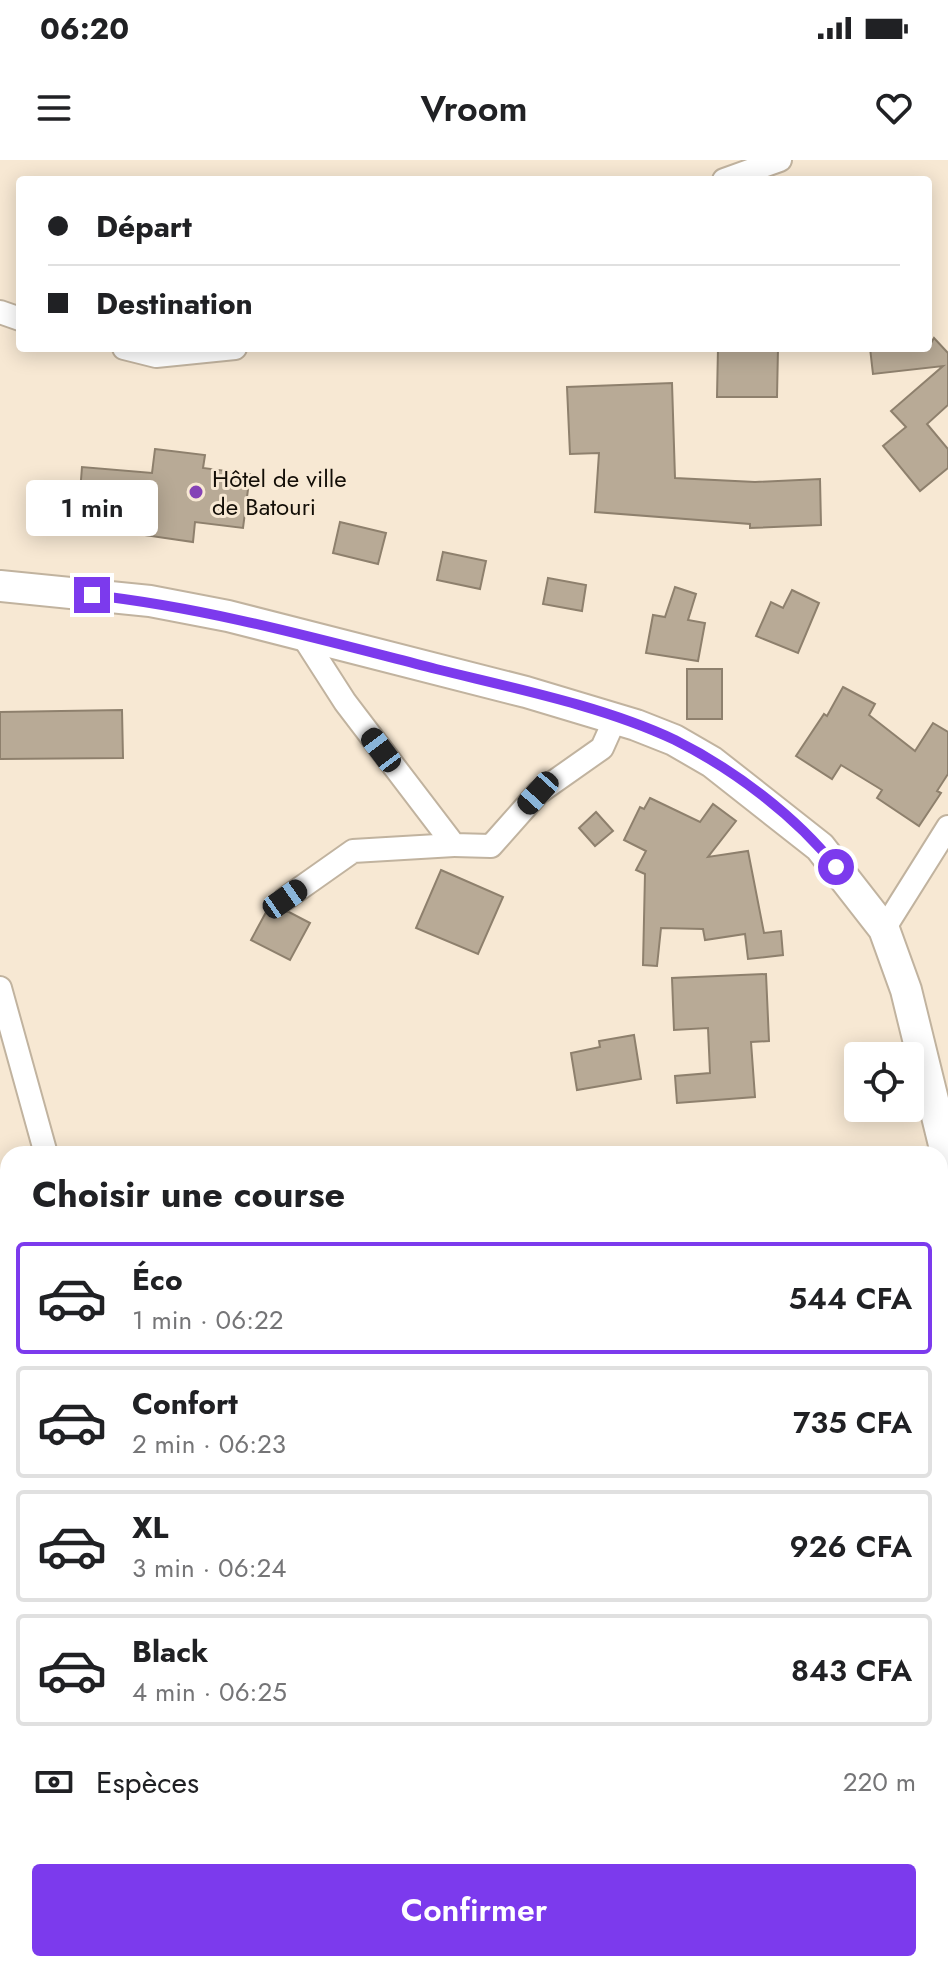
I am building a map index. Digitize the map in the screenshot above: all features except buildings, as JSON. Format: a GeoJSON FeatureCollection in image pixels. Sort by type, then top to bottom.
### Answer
{"type":"FeatureCollection","features":[{"type":"Feature","properties":{"kind":"main road"},"geometry":{"type":"LineString","coordinates":[[0,586],[150,601],[302,635],[526,692],[615,719],[674,740],[712,762],[774,807],[820,847],[884,929],[906,990],[944,1146]]}},
{"type":"Feature","properties":{"kind":"street"},"geometry":{"type":"LineString","coordinates":[[735,176],[780,160]]}},
{"type":"Feature","properties":{"kind":"street"},"geometry":{"type":"LineString","coordinates":[[140,352],[156,356],[196,352]]}},
{"type":"Feature","properties":{"kind":"street"},"geometry":{"type":"LineString","coordinates":[[302,635],[345,702],[454,845]]}},
{"type":"Feature","properties":{"kind":"street"},"geometry":{"type":"LineString","coordinates":[[285,899],[353,851],[491,846],[538,793],[602,748],[615,719]]}},
{"type":"Feature","properties":{"kind":"street"},"geometry":{"type":"LineString","coordinates":[[884,929],[947,831]]}},
{"type":"Feature","properties":{"kind":"street"},"geometry":{"type":"LineString","coordinates":[[0,988],[44,1146]]}},
{"type":"Feature","properties":{"kind":"place","name":"Hôtel de ville de Batouri"},"geometry":{"type":"Point","coordinates":[196,492]}},
{"type":"Feature","properties":{"kind":"route"},"geometry":{"type":"LineString","coordinates":[[92,595],[150,601],[228,616],[526,692],[636,725],[674,740],[712,762],[774,807],[820,847],[836,867]]}}]}
